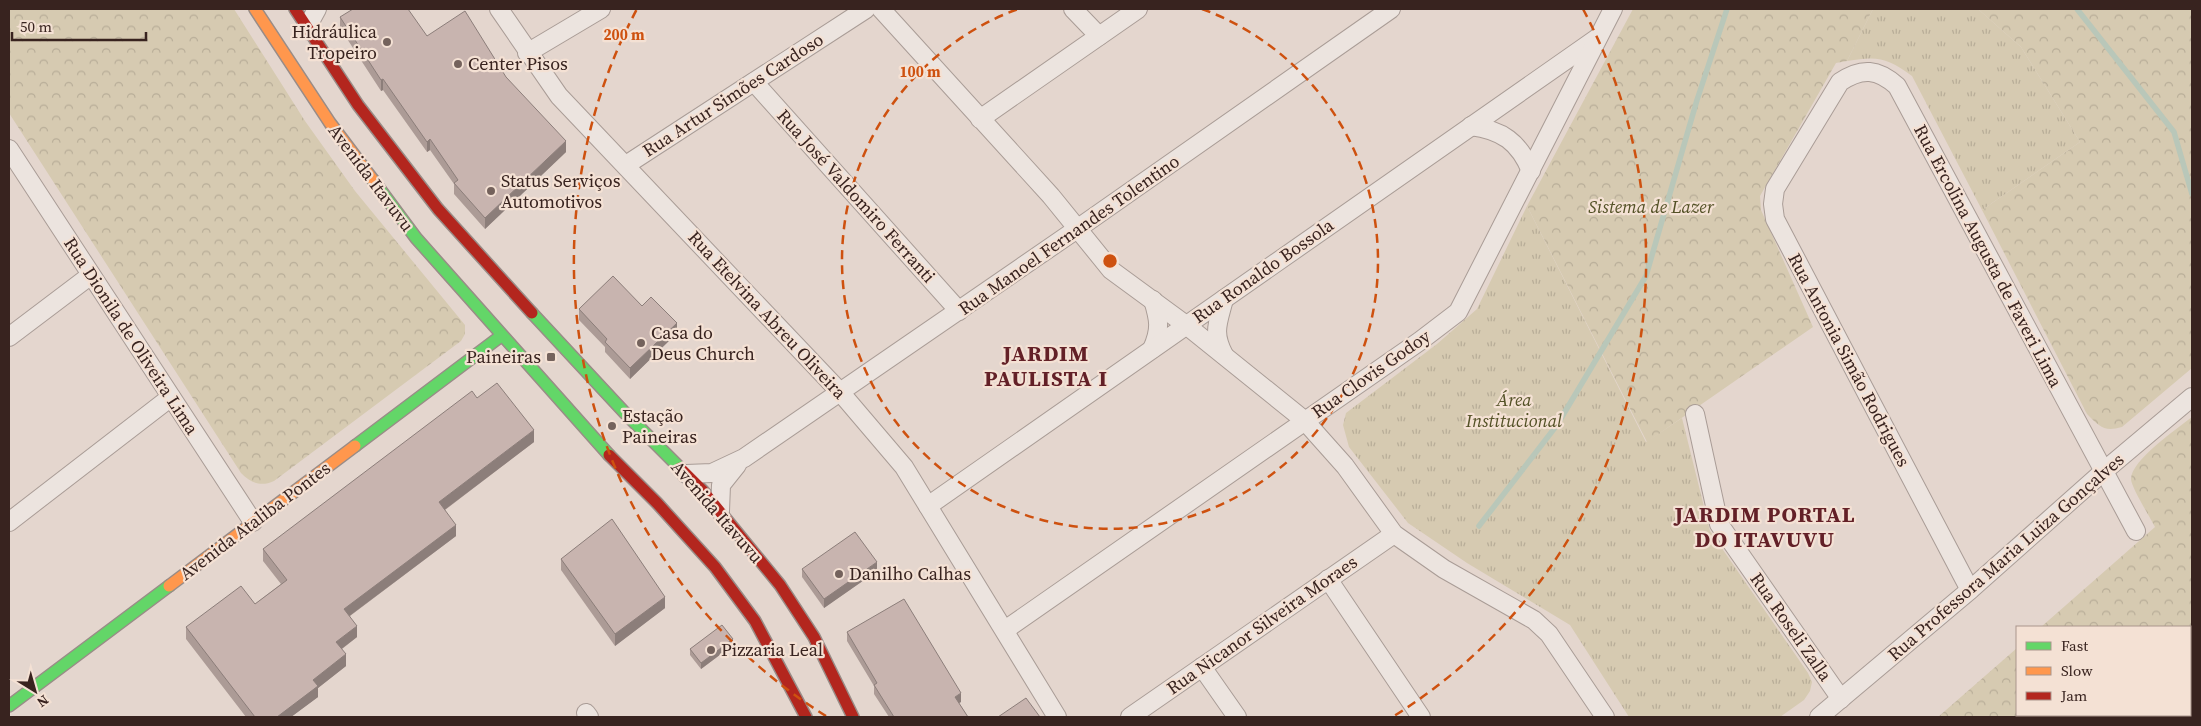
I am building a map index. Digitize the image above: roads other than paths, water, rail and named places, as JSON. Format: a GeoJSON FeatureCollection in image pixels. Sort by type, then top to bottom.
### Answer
{"type":"FeatureCollection","features":[{"type":"Feature","properties":{"kind":"main road","name":"Avenida Itavuvu"},"geometry":{"type":"LineString","coordinates":[[255,9],[330,123],[410,230],[594,440],[657,503],[715,567],[755,621],[806,717]]}},
{"type":"Feature","properties":{"kind":"main road","name":"Avenida Itavuvu"},"geometry":{"type":"LineString","coordinates":[[295,9],[358,105],[438,209],[624,412],[720,511],[780,585],[809,629],[853,717]]}},
{"type":"Feature","properties":{"kind":"main road","name":"Avenida Itavuvu"},"geometry":{"type":"LineString","coordinates":[[487,264],[496,290]]}},
{"type":"Feature","properties":{"kind":"main road"},"geometry":{"type":"LineString","coordinates":[[501,336],[505,319]]}},
{"type":"Feature","properties":{"kind":"main road","name":"Avenida Ataliba Pontes"},"geometry":{"type":"LineString","coordinates":[[9,706],[501,336]]}},
{"type":"Feature","properties":{"kind":"street"},"geometry":{"type":"LineString","coordinates":[[310,31],[311,20],[317,9]]}},
{"type":"Feature","properties":{"kind":"street","name":"Rua Etelvina Abreu Oliveira"},"geometry":{"type":"LineString","coordinates":[[499,9],[527,53],[559,96],[841,393],[904,467],[1057,717]]}},
{"type":"Feature","properties":{"kind":"street"},"geometry":{"type":"LineString","coordinates":[[527,53],[600,9]]}},
{"type":"Feature","properties":{"kind":"street","name":"Rua Artur Simões Cardoso"},"geometry":{"type":"LineString","coordinates":[[840,26],[851,9]]}},
{"type":"Feature","properties":{"kind":"street","name":"Rua Artur Simões Cardoso"},"geometry":{"type":"LineString","coordinates":[[626,165],[866,9]]}},
{"type":"Feature","properties":{"kind":"street"},"geometry":{"type":"LineString","coordinates":[[881,9],[1051,196],[1111,270],[1186,325],[1304,420],[1345,466],[1394,534],[1444,569],[1534,620],[1549,634],[1605,717]]}},
{"type":"Feature","properties":{"kind":"street"},"geometry":{"type":"LineString","coordinates":[[1073,9],[1099,36]]}},
{"type":"Feature","properties":{"kind":"street"},"geometry":{"type":"LineString","coordinates":[[980,119],[1138,9]]}},
{"type":"Feature","properties":{"kind":"street","name":"Rua Manoel Fernandes Tolentino"},"geometry":{"type":"LineString","coordinates":[[686,474],[712,473],[744,458],[1078,229],[1391,9]]}},
{"type":"Feature","properties":{"kind":"street","name":"Rua Clovis Godoy"},"geometry":{"type":"LineString","coordinates":[[1005,630],[1458,312],[1613,9]]}},
{"type":"Feature","properties":{"kind":"street","name":"Rua Ronaldo Bossola"},"geometry":{"type":"LineString","coordinates":[[928,506],[1598,37]]}},
{"type":"Feature","properties":{"kind":"street","name":"Rua Ercolina Augusta de Faveri Lima"},"geometry":{"type":"LineString","coordinates":[[1811,130],[1840,82],[1852,74],[1876,72],[1886,76],[1897,86],[2136,531]]}},
{"type":"Feature","properties":{"kind":"street","name":"Rua José Valdomiro Ferranti"},"geometry":{"type":"LineString","coordinates":[[754,82],[959,311]]}},
{"type":"Feature","properties":{"kind":"street"},"geometry":{"type":"LineString","coordinates":[[1471,126],[1488,128],[1501,134],[1522,152],[1531,171]]}},
{"type":"Feature","properties":{"kind":"street","name":"Rua Antonia Simão Rodrigues"},"geometry":{"type":"LineString","coordinates":[[1811,130],[1775,189],[1773,204],[1775,219],[1970,590]]}},
{"type":"Feature","properties":{"kind":"street","name":"Rua Dionila de Oliveira Lima"},"geometry":{"type":"LineString","coordinates":[[10,155],[253,522]]}},
{"type":"Feature","properties":{"kind":"street"},"geometry":{"type":"LineString","coordinates":[[9,337],[91,275]]}},
{"type":"Feature","properties":{"kind":"street"},"geometry":{"type":"LineString","coordinates":[[1224,299],[1216,326],[1217,342],[1226,358]]}},
{"type":"Feature","properties":{"kind":"street"},"geometry":{"type":"LineString","coordinates":[[1152,349],[1159,333],[1158,318],[1153,300]]}},
{"type":"Feature","properties":{"kind":"street"},"geometry":{"type":"LineString","coordinates":[[9,522],[171,397]]}},
{"type":"Feature","properties":{"kind":"street","name":"Rua Professora Maria Luiza Gonçalves"},"geometry":{"type":"LineString","coordinates":[[1819,717],[1970,590],[2192,397]]}},
{"type":"Feature","properties":{"kind":"street","name":"Rua Roseli Zalla"},"geometry":{"type":"LineString","coordinates":[[1695,414],[1719,524],[1841,699]]}},
{"type":"Feature","properties":{"kind":"street","name":"Rua Manoel Fernandes Tolentino"},"geometry":{"type":"LineString","coordinates":[[720,511],[719,496],[721,485],[729,472],[744,458]]}},
{"type":"Feature","properties":{"kind":"street","name":"Rua Nicanor Silveira Moraes"},"geometry":{"type":"LineString","coordinates":[[1130,717],[1394,534]]}},
{"type":"Feature","properties":{"kind":"street"},"geometry":{"type":"LineString","coordinates":[[1328,579],[1421,717]]}},
{"type":"Feature","properties":{"kind":"street"},"geometry":{"type":"LineString","coordinates":[[1202,667],[1237,717]]}},
{"type":"Feature","properties":{"kind":"waterway"},"geometry":{"type":"LineString","coordinates":[[1479,526],[1557,425],[1646,276],[1697,100],[1727,9]]}},
{"type":"Feature","properties":{"kind":"waterway"},"geometry":{"type":"LineString","coordinates":[[2077,9],[2174,132],[2192,194]]}},
{"type":"Feature","properties":{"kind":"place","name":"Hidráulica Tropeiro"},"geometry":{"type":"Point","coordinates":[387,42]}},
{"type":"Feature","properties":{"kind":"place","name":"Center Pisos"},"geometry":{"type":"Point","coordinates":[458,64]}},
{"type":"Feature","properties":{"kind":"place","name":"Status Serviços Automotivos"},"geometry":{"type":"Point","coordinates":[491,191]}},
{"type":"Feature","properties":{"kind":"place","name":"Casa do Deus Church"},"geometry":{"type":"Point","coordinates":[641,343]}},
{"type":"Feature","properties":{"kind":"place","name":"Paineiras"},"geometry":{"type":"Point","coordinates":[551,357]}},
{"type":"Feature","properties":{"kind":"place","name":"Estação Paineiras"},"geometry":{"type":"Point","coordinates":[612,426]}},
{"type":"Feature","properties":{"kind":"place","name":"Danilho Calhas"},"geometry":{"type":"Point","coordinates":[839,574]}},
{"type":"Feature","properties":{"kind":"place","name":"Pizzaria Leal"},"geometry":{"type":"Point","coordinates":[711,650]}},
{"type":"Feature","properties":{"kind":"district","name":"JARDIM PAULISTA I"},"geometry":{"type":"Point","coordinates":[1046,366]}},
{"type":"Feature","properties":{"kind":"district","name":"JARDIM PORTAL DO ITAVUVU"},"geometry":{"type":"Point","coordinates":[1765,526]}},
{"type":"Feature","properties":{"kind":"park label","name":"Sistema de Lazer"},"geometry":{"type":"Point","coordinates":[1651,207]}},
{"type":"Feature","properties":{"kind":"park label","name":"Área Institucional"},"geometry":{"type":"Point","coordinates":[1514,410]}}]}
